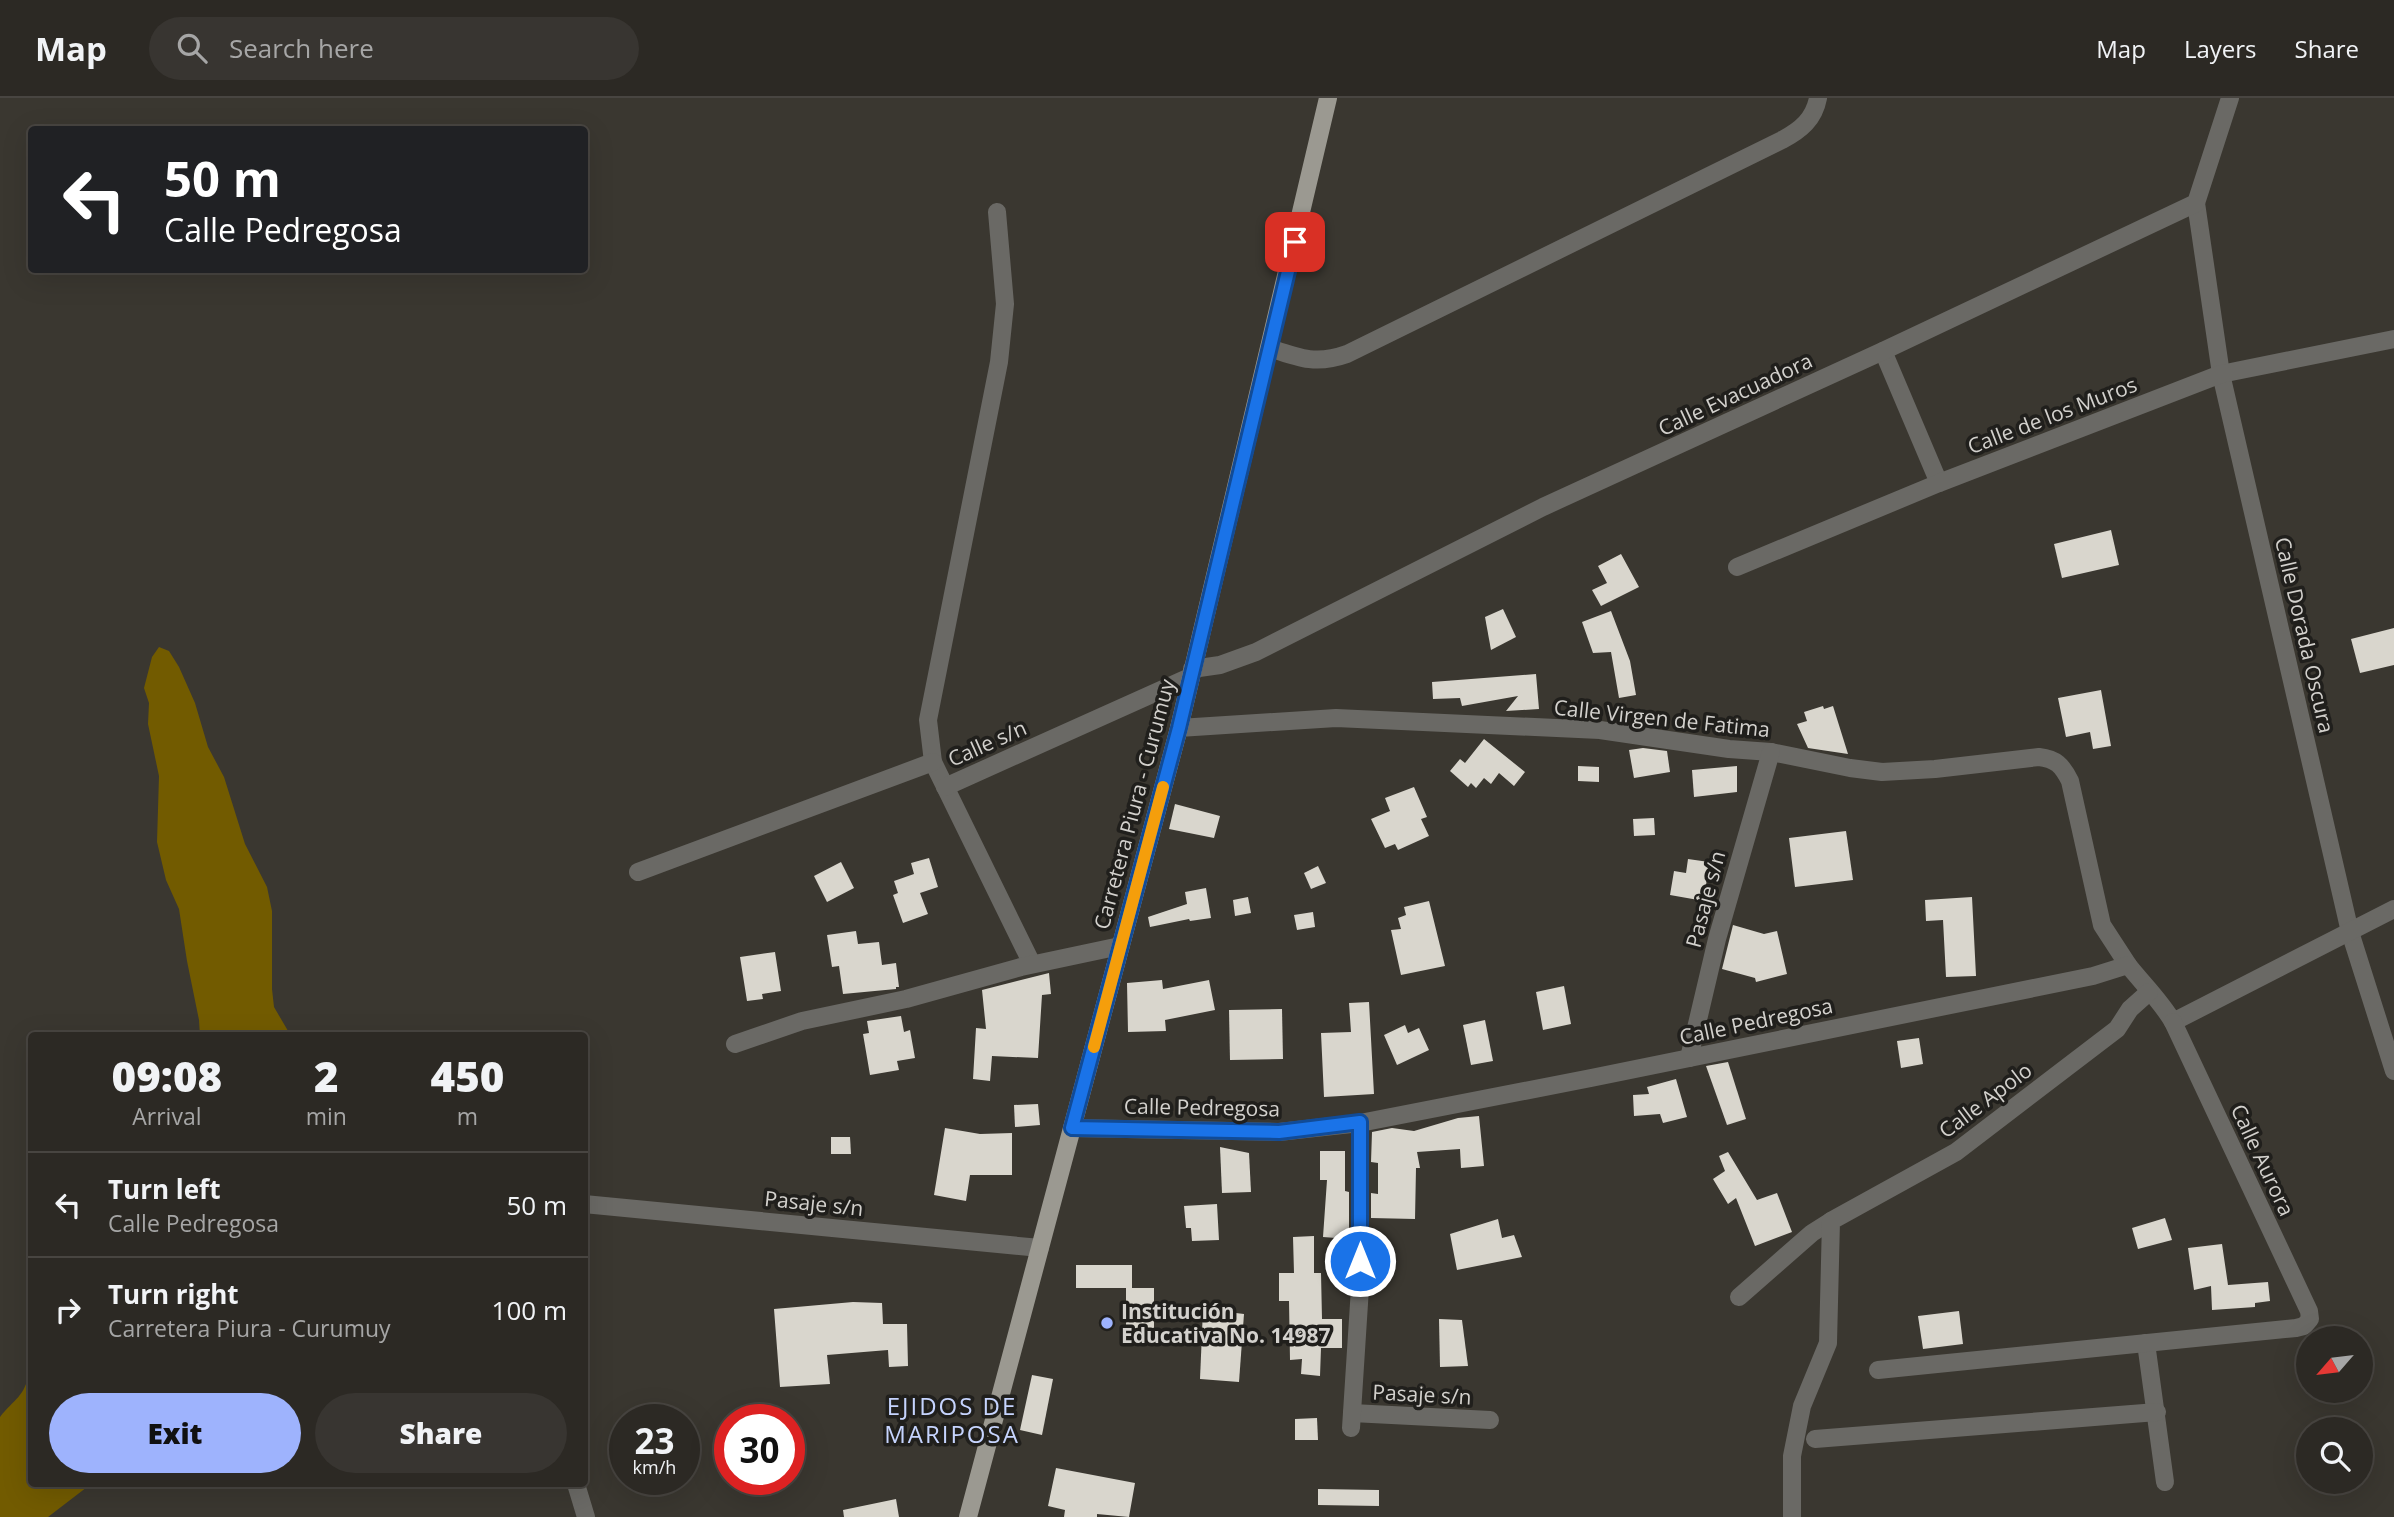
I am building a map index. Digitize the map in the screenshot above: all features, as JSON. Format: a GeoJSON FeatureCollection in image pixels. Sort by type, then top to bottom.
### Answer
{"type":"FeatureCollection","features":[{"type":"Feature","properties":{"kind":"main road","name":"Carretera Piura - Curumuy"},"geometry":{"type":"LineString","coordinates":[[968,1517],[1179,728],[1328,98]]}},
{"type":"Feature","properties":{"kind":"street"},"geometry":{"type":"LineString","coordinates":[[1270,348],[1298,358],[1319,361],[1347,354],[1782,140],[1798,131],[1815,112],[1818,98]]}},
{"type":"Feature","properties":{"kind":"street"},"geometry":{"type":"LineString","coordinates":[[2196,203],[2231,98]]}},
{"type":"Feature","properties":{"kind":"street","name":"Calle Evacuadora"},"geometry":{"type":"LineString","coordinates":[[1191,673],[1256,652],[1543,507],[2196,203]]}},
{"type":"Feature","properties":{"kind":"street","name":"Calle Dorada Oscura"},"geometry":{"type":"LineString","coordinates":[[2196,203],[2221,374],[2350,932],[2394,1072]]}},
{"type":"Feature","properties":{"kind":"street"},"geometry":{"type":"LineString","coordinates":[[945,787],[933,762],[928,720],[999,362],[1004,304],[997,212]]}},
{"type":"Feature","properties":{"kind":"street","name":"Calle de los Muros"},"geometry":{"type":"LineString","coordinates":[[1738,567],[1939,483],[2221,374],[2394,339]]}},
{"type":"Feature","properties":{"kind":"street"},"geometry":{"type":"LineString","coordinates":[[1883,351],[1939,483]]}},
{"type":"Feature","properties":{"kind":"street","name":"Calle s/n"},"geometry":{"type":"LineString","coordinates":[[1032,964],[945,787],[1191,673]]}},
{"type":"Feature","properties":{"kind":"street","name":"Calle Virgen de Fatima"},"geometry":{"type":"LineString","coordinates":[[1179,728],[1349,719],[1601,730],[1729,749],[1771,752],[1882,772],[2039,757],[2054,759],[2065,770],[2070,781],[2102,925],[2128,965]]}},
{"type":"Feature","properties":{"kind":"street","name":"Pasaje s/n"},"geometry":{"type":"LineString","coordinates":[[1689,1058],[1724,914],[1771,752]]}},
{"type":"Feature","properties":{"kind":"street"},"geometry":{"type":"LineString","coordinates":[[638,872],[933,762]]}},
{"type":"Feature","properties":{"kind":"street"},"geometry":{"type":"LineString","coordinates":[[2128,965],[2165,1007],[2173,1021],[2394,909]]}},
{"type":"Feature","properties":{"kind":"street"},"geometry":{"type":"LineString","coordinates":[[736,1044],[802,1021],[906,999],[1032,964],[1120,946]]}},
{"type":"Feature","properties":{"kind":"street","name":"Calle Pedregosa"},"geometry":{"type":"LineString","coordinates":[[1072,1128],[1279,1132],[1360,1122],[2093,976],[2128,965]]}},
{"type":"Feature","properties":{"kind":"street","name":"Calle Apolo"},"geometry":{"type":"LineString","coordinates":[[1739,1297],[1812,1233],[1956,1152],[2117,1029],[2130,1009],[2149,992]]}},
{"type":"Feature","properties":{"kind":"street","name":"Calle Aurora"},"geometry":{"type":"LineString","coordinates":[[2146,1343],[2296,1328],[2304,1326],[2310,1319],[2303,1298],[2173,1021]]}},
{"type":"Feature","properties":{"kind":"street","name":"Pasaje s/n"},"geometry":{"type":"LineString","coordinates":[[1360,1122],[1360,1289],[1352,1420],[1490,1420]]}},
{"type":"Feature","properties":{"kind":"street","name":"Pasaje s/n"},"geometry":{"type":"LineString","coordinates":[[588,1204],[1040,1248]]}},
{"type":"Feature","properties":{"kind":"street"},"geometry":{"type":"LineString","coordinates":[[1792,1517],[1793,1456],[1802,1406],[1828,1343],[1831,1221]]}},
{"type":"Feature","properties":{"kind":"street"},"geometry":{"type":"LineString","coordinates":[[1878,1370],[2146,1343],[2165,1482]]}},
{"type":"Feature","properties":{"kind":"street"},"geometry":{"type":"LineString","coordinates":[[1815,1439],[2157,1412]]}},
{"type":"Feature","properties":{"kind":"street"},"geometry":{"type":"LineString","coordinates":[[577,1487],[586,1517]]}},
{"type":"Feature","properties":{"kind":"shaded area"},"geometry":{"type":"Polygon","coordinates":[[[159,647],[169,651],[179,667],[195,703],[208,747],[224,777],[245,844],[267,887],[272,911],[274,1007],[289,1032],[200,1032],[179,909],[166,880],[157,842],[159,776],[148,724],[149,703],[144,688],[152,657],[159,647]]]}},
{"type":"Feature","properties":{"kind":"shaded area"},"geometry":{"type":"Polygon","coordinates":[[[28,1376],[28,1487],[87,1487],[48,1517],[0,1517],[0,1417],[22,1392],[28,1376]]]}},
{"type":"Feature","properties":{"kind":"building"},"geometry":{"type":"Polygon","coordinates":[[[2111,530],[2119,565],[2062,578],[2054,544],[2111,530]]]}},
{"type":"Feature","properties":{"kind":"building"},"geometry":{"type":"Polygon","coordinates":[[[1621,554],[1639,587],[1601,606],[1592,590],[1607,583],[1598,566],[1621,554]]]}},
{"type":"Feature","properties":{"kind":"building"},"geometry":{"type":"Polygon","coordinates":[[[1503,609],[1516,637],[1491,650],[1485,617],[1503,609]]]}},
{"type":"Feature","properties":{"kind":"building"},"geometry":{"type":"Polygon","coordinates":[[[1611,611],[1630,661],[1636,695],[1619,698],[1611,652],[1593,653],[1582,622],[1611,611]]]}},
{"type":"Feature","properties":{"kind":"building"},"geometry":{"type":"Polygon","coordinates":[[[2394,628],[2394,665],[2360,673],[2351,639],[2394,628]]]}},
{"type":"Feature","properties":{"kind":"building"},"geometry":{"type":"Polygon","coordinates":[[[1536,674],[1539,709],[1506,711],[1518,696],[1462,706],[1460,698],[1433,699],[1432,682],[1536,674]]]}},
{"type":"Feature","properties":{"kind":"building"},"geometry":{"type":"Polygon","coordinates":[[[2101,690],[2111,746],[2093,749],[2090,732],[2066,737],[2058,698],[2101,690]]]}},
{"type":"Feature","properties":{"kind":"building"},"geometry":{"type":"Polygon","coordinates":[[[1823,706],[1824,709],[1833,706],[1848,754],[1808,748],[1797,724],[1807,721],[1804,712],[1823,706]]]}},
{"type":"Feature","properties":{"kind":"building"},"geometry":{"type":"Polygon","coordinates":[[[1484,739],[1525,772],[1514,786],[1499,773],[1491,784],[1484,778],[1476,788],[1471,783],[1468,787],[1450,771],[1460,759],[1465,763],[1484,739]]]}},
{"type":"Feature","properties":{"kind":"building"},"geometry":{"type":"Polygon","coordinates":[[[1643,748],[1667,751],[1670,772],[1634,778],[1629,750],[1643,748]]]}},
{"type":"Feature","properties":{"kind":"building"},"geometry":{"type":"Polygon","coordinates":[[[1578,766],[1599,767],[1599,782],[1578,781],[1578,766]]]}},
{"type":"Feature","properties":{"kind":"building"},"geometry":{"type":"Polygon","coordinates":[[[1737,766],[1737,792],[1694,797],[1692,770],[1737,766]]]}},
{"type":"Feature","properties":{"kind":"building"},"geometry":{"type":"Polygon","coordinates":[[[1414,787],[1427,817],[1421,819],[1429,836],[1398,850],[1395,844],[1385,848],[1371,819],[1390,811],[1385,798],[1414,787]]]}},
{"type":"Feature","properties":{"kind":"building"},"geometry":{"type":"Polygon","coordinates":[[[1175,804],[1220,816],[1214,838],[1169,829],[1175,804]]]}},
{"type":"Feature","properties":{"kind":"building"},"geometry":{"type":"Polygon","coordinates":[[[1654,818],[1655,835],[1634,836],[1633,819],[1654,818]]]}},
{"type":"Feature","properties":{"kind":"building"},"geometry":{"type":"Polygon","coordinates":[[[1846,831],[1853,880],[1795,887],[1789,838],[1846,831]]]}},
{"type":"Feature","properties":{"kind":"building"},"geometry":{"type":"Polygon","coordinates":[[[929,858],[938,887],[920,893],[928,914],[903,923],[893,895],[898,893],[894,881],[914,874],[911,863],[929,858]]]}},
{"type":"Feature","properties":{"kind":"building"},"geometry":{"type":"Polygon","coordinates":[[[1688,859],[1709,862],[1704,901],[1670,895],[1674,871],[1686,873],[1688,859]]]}},
{"type":"Feature","properties":{"kind":"building"},"geometry":{"type":"Polygon","coordinates":[[[841,862],[854,888],[827,902],[814,876],[841,862]]]}},
{"type":"Feature","properties":{"kind":"building"},"geometry":{"type":"Polygon","coordinates":[[[1318,866],[1326,883],[1311,889],[1304,873],[1318,866]]]}},
{"type":"Feature","properties":{"kind":"building"},"geometry":{"type":"Polygon","coordinates":[[[1206,888],[1211,918],[1189,919],[1150,927],[1148,917],[1187,904],[1185,892],[1206,888]]]}},
{"type":"Feature","properties":{"kind":"building"},"geometry":{"type":"Polygon","coordinates":[[[1248,897],[1251,913],[1235,916],[1233,900],[1248,897]]]}},
{"type":"Feature","properties":{"kind":"building"},"geometry":{"type":"Polygon","coordinates":[[[1972,897],[1976,976],[1946,977],[1943,920],[1926,921],[1925,900],[1972,897]]]}},
{"type":"Feature","properties":{"kind":"building"},"geometry":{"type":"Polygon","coordinates":[[[1429,901],[1445,966],[1401,975],[1391,930],[1401,929],[1398,918],[1406,915],[1404,907],[1429,901]]]}},
{"type":"Feature","properties":{"kind":"building"},"geometry":{"type":"Polygon","coordinates":[[[1313,912],[1315,927],[1297,930],[1294,915],[1313,912]]]}},
{"type":"Feature","properties":{"kind":"building"},"geometry":{"type":"Polygon","coordinates":[[[1733,925],[1764,934],[1777,931],[1787,974],[1756,982],[1755,978],[1722,969],[1733,925]]]}},
{"type":"Feature","properties":{"kind":"building"},"geometry":{"type":"Polygon","coordinates":[[[856,931],[858,944],[879,942],[882,965],[896,963],[899,987],[843,994],[839,966],[832,967],[827,935],[856,931]]]}},
{"type":"Feature","properties":{"kind":"building"},"geometry":{"type":"Polygon","coordinates":[[[775,952],[781,991],[762,994],[763,999],[747,1001],[740,957],[775,952]]]}},
{"type":"Feature","properties":{"kind":"building"},"geometry":{"type":"Polygon","coordinates":[[[1049,973],[1051,994],[1042,995],[1038,1058],[992,1056],[990,1081],[973,1079],[976,1028],[986,1029],[982,990],[1049,973]]]}},
{"type":"Feature","properties":{"kind":"building"},"geometry":{"type":"Polygon","coordinates":[[[1162,980],[1163,989],[1209,980],[1215,1010],[1165,1020],[1166,1031],[1128,1032],[1127,983],[1162,980]]]}},
{"type":"Feature","properties":{"kind":"building"},"geometry":{"type":"Polygon","coordinates":[[[1564,986],[1571,1024],[1543,1030],[1536,992],[1564,986]]]}},
{"type":"Feature","properties":{"kind":"building"},"geometry":{"type":"Polygon","coordinates":[[[1369,1002],[1374,1094],[1324,1097],[1321,1033],[1351,1032],[1349,1003],[1369,1002]]]}},
{"type":"Feature","properties":{"kind":"building"},"geometry":{"type":"Polygon","coordinates":[[[1282,1009],[1283,1059],[1230,1060],[1229,1010],[1282,1009]]]}},
{"type":"Feature","properties":{"kind":"building"},"geometry":{"type":"Polygon","coordinates":[[[901,1016],[904,1032],[910,1030],[915,1058],[897,1061],[899,1070],[870,1075],[863,1034],[869,1033],[867,1021],[901,1016]]]}},
{"type":"Feature","properties":{"kind":"building"},"geometry":{"type":"Polygon","coordinates":[[[1485,1020],[1493,1061],[1471,1065],[1463,1025],[1485,1020]]]}},
{"type":"Feature","properties":{"kind":"building"},"geometry":{"type":"Polygon","coordinates":[[[1405,1025],[1408,1033],[1419,1028],[1429,1050],[1397,1065],[1384,1035],[1405,1025]]]}},
{"type":"Feature","properties":{"kind":"building"},"geometry":{"type":"Polygon","coordinates":[[[1919,1038],[1923,1064],[1901,1068],[1897,1041],[1919,1038]]]}},
{"type":"Feature","properties":{"kind":"building"},"geometry":{"type":"Polygon","coordinates":[[[1728,1062],[1746,1119],[1727,1125],[1706,1066],[1728,1062]]]}},
{"type":"Feature","properties":{"kind":"building"},"geometry":{"type":"Polygon","coordinates":[[[1676,1079],[1687,1117],[1663,1123],[1660,1114],[1634,1116],[1633,1095],[1649,1094],[1647,1087],[1676,1079]]]}},
{"type":"Feature","properties":{"kind":"building"},"geometry":{"type":"Polygon","coordinates":[[[1038,1104],[1040,1125],[1015,1127],[1014,1105],[1038,1104]]]}},
{"type":"Feature","properties":{"kind":"building"},"geometry":{"type":"Polygon","coordinates":[[[1479,1116],[1484,1166],[1461,1168],[1460,1149],[1417,1152],[1420,1168],[1416,1168],[1415,1219],[1371,1218],[1371,1193],[1378,1194],[1378,1163],[1371,1162],[1372,1132],[1392,1128],[1414,1131],[1458,1118],[1479,1116]]]}},
{"type":"Feature","properties":{"kind":"building"},"geometry":{"type":"Polygon","coordinates":[[[945,1128],[980,1134],[1012,1133],[1012,1175],[970,1175],[966,1201],[934,1195],[945,1128]]]}},
{"type":"Feature","properties":{"kind":"building"},"geometry":{"type":"Polygon","coordinates":[[[831,1137],[850,1137],[851,1154],[831,1154],[831,1137]]]}},
{"type":"Feature","properties":{"kind":"building"},"geometry":{"type":"Polygon","coordinates":[[[1220,1147],[1249,1153],[1251,1192],[1222,1193],[1220,1147]]]}},
{"type":"Feature","properties":{"kind":"building"},"geometry":{"type":"Polygon","coordinates":[[[1320,1151],[1345,1151],[1345,1191],[1349,1192],[1349,1239],[1323,1237],[1327,1180],[1320,1180],[1320,1151]]]}},
{"type":"Feature","properties":{"kind":"building"},"geometry":{"type":"Polygon","coordinates":[[[1728,1152],[1757,1200],[1777,1193],[1792,1232],[1755,1246],[1736,1198],[1728,1204],[1713,1179],[1725,1171],[1719,1156],[1728,1152]]]}},
{"type":"Feature","properties":{"kind":"building"},"geometry":{"type":"Polygon","coordinates":[[[1217,1204],[1219,1240],[1192,1241],[1191,1228],[1186,1228],[1184,1206],[1217,1204]]]}},
{"type":"Feature","properties":{"kind":"building"},"geometry":{"type":"Polygon","coordinates":[[[2165,1218],[2172,1240],[2138,1249],[2132,1228],[2165,1218]]]}},
{"type":"Feature","properties":{"kind":"building"},"geometry":{"type":"Polygon","coordinates":[[[1498,1219],[1502,1238],[1514,1235],[1522,1257],[1457,1270],[1450,1234],[1498,1219]]]}},
{"type":"Feature","properties":{"kind":"building"},"geometry":{"type":"Polygon","coordinates":[[[1314,1236],[1314,1273],[1321,1273],[1322,1319],[1342,1319],[1342,1348],[1321,1348],[1320,1376],[1301,1374],[1302,1359],[1290,1360],[1289,1301],[1279,1301],[1279,1273],[1294,1273],[1293,1237],[1314,1236]]]}},
{"type":"Feature","properties":{"kind":"building"},"geometry":{"type":"Polygon","coordinates":[[[2222,1244],[2228,1285],[2268,1282],[2270,1301],[2255,1303],[2255,1307],[2212,1310],[2211,1286],[2194,1290],[2188,1248],[2222,1244]]]}},
{"type":"Feature","properties":{"kind":"building"},"geometry":{"type":"Polygon","coordinates":[[[1076,1265],[1132,1265],[1132,1288],[1076,1288],[1076,1265]]]}},
{"type":"Feature","properties":{"kind":"building"},"geometry":{"type":"Polygon","coordinates":[[[1126,1288],[1154,1288],[1154,1338],[1126,1338],[1126,1288]]]}},
{"type":"Feature","properties":{"kind":"building"},"geometry":{"type":"Polygon","coordinates":[[[853,1302],[882,1303],[883,1324],[907,1324],[908,1366],[889,1367],[888,1350],[827,1355],[830,1384],[780,1387],[774,1309],[853,1302]]]}},
{"type":"Feature","properties":{"kind":"building"},"geometry":{"type":"Polygon","coordinates":[[[1203,1309],[1244,1314],[1239,1382],[1200,1379],[1203,1309]]]}},
{"type":"Feature","properties":{"kind":"building"},"geometry":{"type":"Polygon","coordinates":[[[1959,1311],[1963,1344],[1923,1349],[1918,1316],[1959,1311]]]}},
{"type":"Feature","properties":{"kind":"building"},"geometry":{"type":"Polygon","coordinates":[[[1439,1319],[1462,1320],[1468,1366],[1440,1367],[1439,1319]]]}},
{"type":"Feature","properties":{"kind":"building"},"geometry":{"type":"Polygon","coordinates":[[[1032,1375],[1053,1379],[1042,1435],[1020,1430],[1032,1375]]]}},
{"type":"Feature","properties":{"kind":"building"},"geometry":{"type":"Polygon","coordinates":[[[1317,1418],[1318,1440],[1295,1440],[1295,1419],[1317,1418]]]}},
{"type":"Feature","properties":{"kind":"building"},"geometry":{"type":"Polygon","coordinates":[[[1056,1468],[1135,1483],[1129,1517],[1097,1514],[1097,1517],[1064,1517],[1065,1510],[1048,1506],[1056,1468]]]}},
{"type":"Feature","properties":{"kind":"building"},"geometry":{"type":"Polygon","coordinates":[[[1318,1489],[1379,1490],[1379,1506],[1318,1505],[1318,1489]]]}},
{"type":"Feature","properties":{"kind":"building"},"geometry":{"type":"Polygon","coordinates":[[[896,1499],[899,1517],[844,1517],[843,1510],[896,1499]]]}},
{"type":"Feature","properties":{"kind":"slow traffic"},"geometry":{"type":"LineString","coordinates":[[1094,1047],[1163,787]]}},
{"type":"Feature","properties":{"kind":"place","name":"Institución Educativa No. 14987"},"geometry":{"type":"Point","coordinates":[1107,1323]}},
{"type":"Feature","properties":{"kind":"district","name":"EJIDOS DE MARIPOSA"},"geometry":{"type":"Point","coordinates":[952,1419]}},
{"type":"Feature","properties":{"kind":"route"},"geometry":{"type":"LineString","coordinates":[[1295,242],[1179,728],[1072,1128],[1279,1132],[1360,1122],[1360,1261]]}}]}
